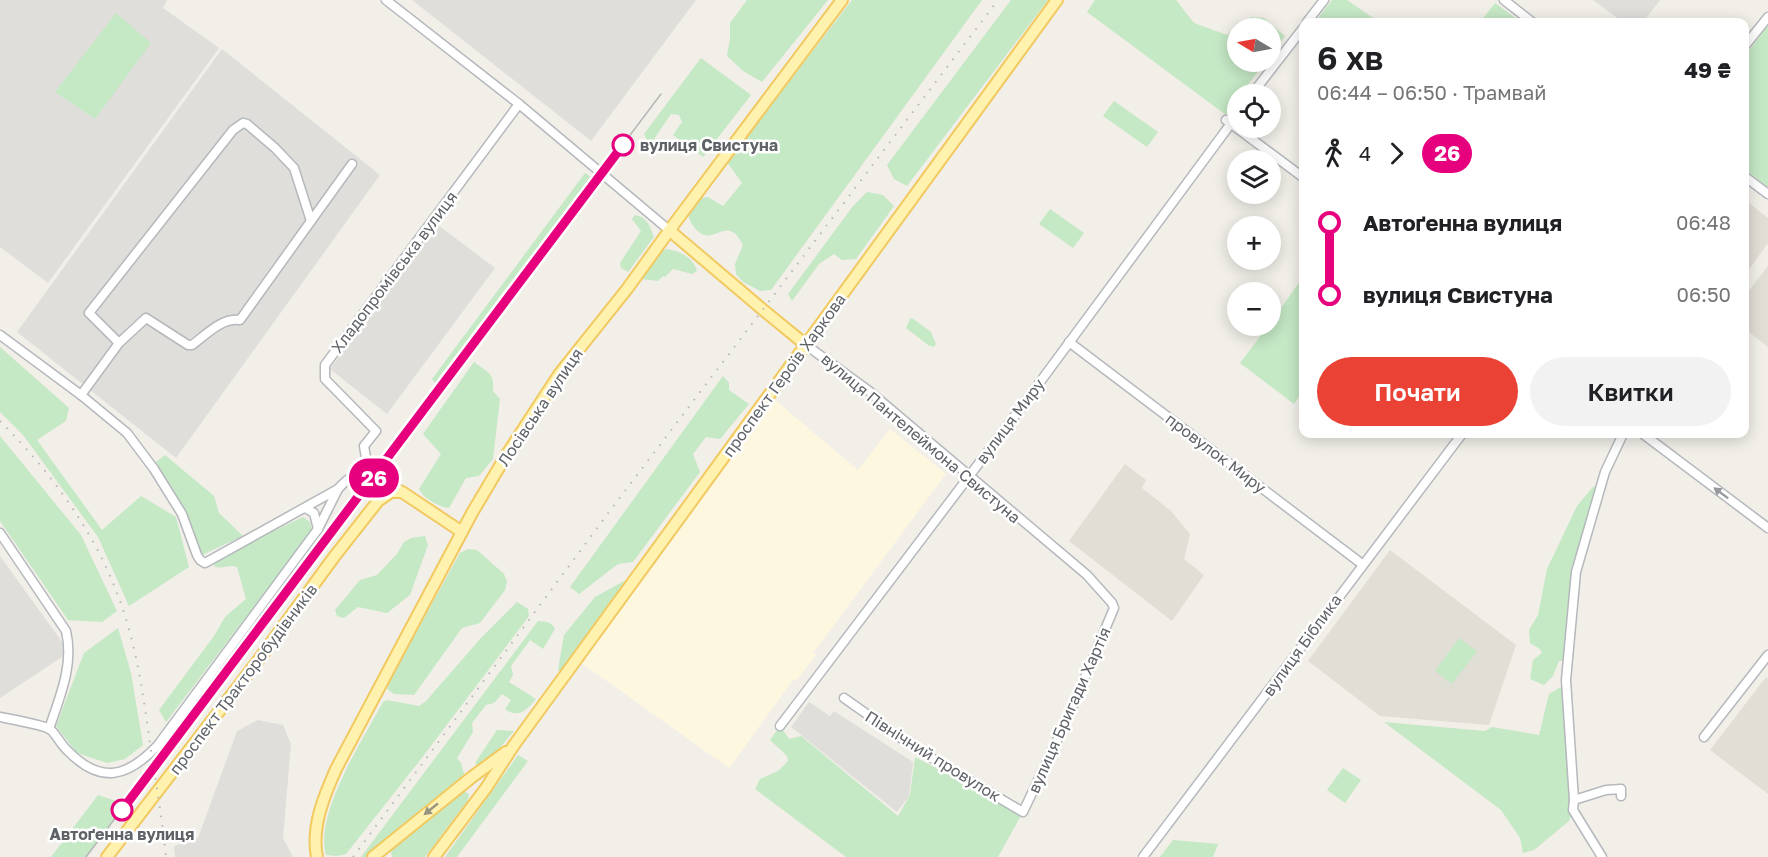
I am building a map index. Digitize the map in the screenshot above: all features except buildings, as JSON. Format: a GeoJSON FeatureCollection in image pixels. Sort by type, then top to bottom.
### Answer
{"type":"FeatureCollection","features":[{"type":"Feature","properties":{"kind":"main road","name":"Лосівська вулиця"},"geometry":{"type":"LineString","coordinates":[[317,857],[315,845],[318,822],[327,788],[462,532],[507,454],[560,373],[627,289],[842,0]]}},
{"type":"Feature","properties":{"kind":"main road","name":"проспект Героїв Харкова"},"geometry":{"type":"LineString","coordinates":[[434,857],[1057,0]]}},
{"type":"Feature","properties":{"kind":"main road","name":"вулиця Пантелеймона Свистуна"},"geometry":{"type":"LineString","coordinates":[[669,231],[806,345]]}},
{"type":"Feature","properties":{"kind":"main road","name":"проспект Тракторобудівників"},"geometry":{"type":"LineString","coordinates":[[107,857],[378,501],[391,492],[402,492]]}},
{"type":"Feature","properties":{"kind":"main road"},"geometry":{"type":"LineString","coordinates":[[402,492],[462,532]]}},
{"type":"Feature","properties":{"kind":"main road","name":"проспект Героїв Харкова"},"geometry":{"type":"LineString","coordinates":[[373,857],[384,852],[458,788],[511,749]]}},
{"type":"Feature","properties":{"kind":"main road"},"geometry":{"type":"LineString","coordinates":[[458,788],[472,793],[468,813]]}},
{"type":"Feature","properties":{"kind":"street","name":"вулиця Пантелеймона Свистуна"},"geometry":{"type":"LineString","coordinates":[[386,0],[519,104],[669,231]]}},
{"type":"Feature","properties":{"kind":"street"},"geometry":{"type":"LineString","coordinates":[[1310,18],[1324,0]]}},
{"type":"Feature","properties":{"kind":"street"},"geometry":{"type":"LineString","coordinates":[[1504,0],[1527,18]]}},
{"type":"Feature","properties":{"kind":"street"},"geometry":{"type":"LineString","coordinates":[[1749,41],[1768,17]]}},
{"type":"Feature","properties":{"kind":"street"},"geometry":{"type":"LineString","coordinates":[[1260,84],[1299,33]]}},
{"type":"Feature","properties":{"kind":"street","name":"Хладопромівська вулиця"},"geometry":{"type":"LineString","coordinates":[[369,470],[364,446],[376,431],[325,380],[325,365],[519,104]]}},
{"type":"Feature","properties":{"kind":"street"},"geometry":{"type":"LineString","coordinates":[[119,343],[89,313],[237,126],[243,123],[251,127],[291,163],[311,221]]}},
{"type":"Feature","properties":{"kind":"street","name":"вулиця Миру"},"geometry":{"type":"LineString","coordinates":[[780,726],[1069,342],[1227,123]]}},
{"type":"Feature","properties":{"kind":"street"},"geometry":{"type":"LineString","coordinates":[[1250,138],[1299,174]]}},
{"type":"Feature","properties":{"kind":"street"},"geometry":{"type":"LineString","coordinates":[[81,395],[119,343],[146,318],[188,345],[192,345],[223,322],[231,319],[240,320],[352,164]]}},
{"type":"Feature","properties":{"kind":"street"},"geometry":{"type":"LineString","coordinates":[[1749,180],[1768,194]]}},
{"type":"Feature","properties":{"kind":"street"},"geometry":{"type":"LineString","coordinates":[[0,335],[81,395],[127,433],[154,469],[182,514],[200,560],[205,563],[338,489]]}},
{"type":"Feature","properties":{"kind":"street","name":"провулок Миру"},"geometry":{"type":"LineString","coordinates":[[1069,342],[1362,564]]}},
{"type":"Feature","properties":{"kind":"street","name":"вулиця Пантелеймона Свистуна"},"geometry":{"type":"LineString","coordinates":[[806,345],[869,391],[1087,575],[1114,608]]}},
{"type":"Feature","properties":{"kind":"street","name":"вулиця Біблика"},"geometry":{"type":"LineString","coordinates":[[1143,857],[1459,438]]}},
{"type":"Feature","properties":{"kind":"street"},"geometry":{"type":"LineString","coordinates":[[1602,857],[1573,810],[1566,680],[1576,572],[1605,472],[1621,438]]}},
{"type":"Feature","properties":{"kind":"street"},"geometry":{"type":"LineString","coordinates":[[1648,438],[1768,528]]}},
{"type":"Feature","properties":{"kind":"street"},"geometry":{"type":"LineString","coordinates":[[0,717],[49,729],[77,760],[101,772],[120,773],[137,764],[158,745],[318,530],[338,489],[350,476],[369,470],[378,473],[402,492]]}},
{"type":"Feature","properties":{"kind":"street"},"geometry":{"type":"LineString","coordinates":[[305,508],[314,513],[318,530]]}},
{"type":"Feature","properties":{"kind":"street"},"geometry":{"type":"LineString","coordinates":[[0,533],[66,631],[70,648],[67,670],[49,729]]}},
{"type":"Feature","properties":{"kind":"street","name":"вулиця Бригади Хартія"},"geometry":{"type":"LineString","coordinates":[[1023,812],[1070,713],[1114,608]]}},
{"type":"Feature","properties":{"kind":"street"},"geometry":{"type":"LineString","coordinates":[[1704,737],[1768,655]]}},
{"type":"Feature","properties":{"kind":"street","name":"Північний провулок"},"geometry":{"type":"LineString","coordinates":[[844,698],[915,748],[1023,812]]}},
{"type":"Feature","properties":{"kind":"street"},"geometry":{"type":"LineString","coordinates":[[1574,800],[1606,790],[1621,789],[1622,796]]}},
{"type":"Feature","properties":{"kind":"shaded area"},"geometry":{"type":"Polygon","coordinates":[[[0,0],[167,0],[163,8],[219,48],[48,283],[0,247],[0,0]]]}},
{"type":"Feature","properties":{"kind":"shaded area"},"geometry":{"type":"Polygon","coordinates":[[[412,0],[696,0],[591,141],[412,0]]]}},
{"type":"Feature","properties":{"kind":"shaded area"},"geometry":{"type":"Polygon","coordinates":[[[1593,0],[1660,0],[1646,18],[1618,18],[1593,0]]]}},
{"type":"Feature","properties":{"kind":"shaded area"},"geometry":{"type":"Polygon","coordinates":[[[222,49],[380,175],[176,458],[17,332],[222,49]]]}},
{"type":"Feature","properties":{"kind":"shaded area"},"geometry":{"type":"Polygon","coordinates":[[[1749,203],[1768,218],[1768,243],[1749,269],[1749,203]]]}},
{"type":"Feature","properties":{"kind":"shaded area"},"geometry":{"type":"Polygon","coordinates":[[[438,225],[495,268],[387,414],[330,369],[438,225]]]}},
{"type":"Feature","properties":{"kind":"shaded area"},"geometry":{"type":"Polygon","coordinates":[[[1768,266],[1768,347],[1749,332],[1749,291],[1768,266]]]}},
{"type":"Feature","properties":{"kind":"shaded area"},"geometry":{"type":"Polygon","coordinates":[[[775,400],[858,470],[890,429],[946,474],[813,653],[816,655],[797,680],[794,679],[729,768],[580,662],[775,400]]]}},
{"type":"Feature","properties":{"kind":"shaded area"},"geometry":{"type":"Polygon","coordinates":[[[1125,464],[1146,480],[1142,488],[1171,511],[1190,534],[1184,559],[1204,575],[1172,621],[1069,541],[1125,464]]]}},
{"type":"Feature","properties":{"kind":"shaded area"},"geometry":{"type":"Polygon","coordinates":[[[1390,550],[1516,645],[1489,725],[1380,716],[1308,661],[1390,550]]]}},
{"type":"Feature","properties":{"kind":"shaded area"},"geometry":{"type":"Polygon","coordinates":[[[0,556],[62,642],[65,655],[0,698],[0,556]]]}},
{"type":"Feature","properties":{"kind":"shaded area"},"geometry":{"type":"Polygon","coordinates":[[[1766,677],[1768,679],[1768,794],[1710,750],[1766,677]]]}},
{"type":"Feature","properties":{"kind":"shaded area"},"geometry":{"type":"Polygon","coordinates":[[[809,702],[830,716],[834,711],[913,762],[909,796],[897,812],[791,727],[809,702]]]}},
{"type":"Feature","properties":{"kind":"shaded area"},"geometry":{"type":"Polygon","coordinates":[[[258,720],[283,725],[291,744],[283,838],[293,857],[175,857],[174,846],[198,838],[237,731],[258,720]]]}},
{"type":"Feature","properties":{"kind":"green space"},"geometry":{"type":"Polygon","coordinates":[[[747,0],[828,0],[762,82],[743,71],[727,56],[730,23],[747,0]]]}},
{"type":"Feature","properties":{"kind":"green space"},"geometry":{"type":"Polygon","coordinates":[[[852,0],[982,0],[771,290],[760,291],[743,282],[736,274],[735,264],[743,245],[736,235],[723,231],[703,235],[691,223],[688,215],[701,198],[708,197],[723,206],[742,183],[727,162],[852,0]]]}},
{"type":"Feature","properties":{"kind":"green space"},"geometry":{"type":"Polygon","coordinates":[[[1011,0],[1048,0],[907,186],[894,179],[887,165],[1011,0]]]}},
{"type":"Feature","properties":{"kind":"green space"},"geometry":{"type":"Polygon","coordinates":[[[1095,0],[1176,0],[1194,23],[1227,35],[1227,72],[1258,72],[1248,84],[1227,84],[1226,115],[1087,12],[1095,0]]]}},
{"type":"Feature","properties":{"kind":"green space"},"geometry":{"type":"Polygon","coordinates":[[[1332,0],[1347,0],[1373,18],[1318,18],[1332,0]]]}},
{"type":"Feature","properties":{"kind":"green space"},"geometry":{"type":"Polygon","coordinates":[[[1495,3],[1516,18],[1483,18],[1495,3]]]}},
{"type":"Feature","properties":{"kind":"green space"},"geometry":{"type":"Polygon","coordinates":[[[116,13],[151,43],[95,119],[55,92],[116,13]]]}},
{"type":"Feature","properties":{"kind":"green space"},"geometry":{"type":"Polygon","coordinates":[[[1768,25],[1768,187],[1749,172],[1749,51],[1768,25]]]}},
{"type":"Feature","properties":{"kind":"green space"},"geometry":{"type":"Polygon","coordinates":[[[701,58],[751,95],[703,157],[673,135],[682,122],[679,115],[671,114],[652,142],[647,140],[644,134],[701,58]]]}},
{"type":"Feature","properties":{"kind":"green space"},"geometry":{"type":"Polygon","coordinates":[[[1114,101],[1158,132],[1147,147],[1103,116],[1114,101]]]}},
{"type":"Feature","properties":{"kind":"green space"},"geometry":{"type":"Polygon","coordinates":[[[585,173],[591,177],[435,383],[432,379],[585,173]]]}},
{"type":"Feature","properties":{"kind":"green space"},"geometry":{"type":"Polygon","coordinates":[[[867,192],[883,195],[894,206],[856,259],[842,260],[834,254],[819,264],[792,301],[788,294],[853,206],[867,192]]]}},
{"type":"Feature","properties":{"kind":"green space"},"geometry":{"type":"Polygon","coordinates":[[[1050,209],[1084,233],[1073,248],[1039,224],[1050,209]]]}},
{"type":"Feature","properties":{"kind":"green space"},"geometry":{"type":"Polygon","coordinates":[[[635,215],[645,220],[654,237],[628,272],[621,268],[620,263],[641,231],[632,219],[635,215]]]}},
{"type":"Feature","properties":{"kind":"green space"},"geometry":{"type":"Polygon","coordinates":[[[667,249],[686,256],[693,262],[697,271],[692,274],[673,269],[658,281],[641,279],[661,251],[667,249]]]}},
{"type":"Feature","properties":{"kind":"green space"},"geometry":{"type":"Polygon","coordinates":[[[1299,283],[1299,397],[1294,404],[1240,363],[1260,336],[1281,336],[1281,308],[1299,283]]]}},
{"type":"Feature","properties":{"kind":"green space"},"geometry":{"type":"Polygon","coordinates":[[[912,318],[931,332],[936,344],[934,347],[906,328],[912,318]]]}},
{"type":"Feature","properties":{"kind":"green space"},"geometry":{"type":"Polygon","coordinates":[[[0,347],[69,408],[66,421],[37,440],[102,530],[141,496],[176,517],[189,567],[129,606],[98,537],[23,435],[0,412],[0,347]]]}},
{"type":"Feature","properties":{"kind":"green space"},"geometry":{"type":"Polygon","coordinates":[[[474,362],[491,377],[493,391],[500,399],[493,459],[479,476],[466,478],[449,508],[428,499],[419,489],[441,454],[423,434],[474,362]]]}},
{"type":"Feature","properties":{"kind":"green space"},"geometry":{"type":"Polygon","coordinates":[[[723,376],[729,383],[729,390],[749,404],[720,439],[706,437],[693,454],[700,472],[633,562],[618,564],[579,594],[570,587],[723,376]]]}},
{"type":"Feature","properties":{"kind":"green space"},"geometry":{"type":"Polygon","coordinates":[[[0,436],[81,535],[117,611],[102,622],[68,620],[0,521],[0,436]]]}},
{"type":"Feature","properties":{"kind":"green space"},"geometry":{"type":"Polygon","coordinates":[[[165,455],[214,496],[219,513],[243,536],[202,555],[186,515],[155,463],[165,455]]]}},
{"type":"Feature","properties":{"kind":"green space"},"geometry":{"type":"Polygon","coordinates":[[[1602,484],[1576,572],[1568,661],[1559,661],[1553,676],[1544,685],[1530,679],[1533,660],[1542,653],[1530,643],[1529,630],[1538,615],[1547,569],[1577,506],[1593,487],[1602,484]]]}},
{"type":"Feature","properties":{"kind":"green space"},"geometry":{"type":"Polygon","coordinates":[[[303,517],[310,522],[312,530],[166,722],[159,710],[214,636],[225,617],[246,599],[237,567],[215,567],[213,562],[216,558],[303,517]]]}},
{"type":"Feature","properties":{"kind":"green space"},"geometry":{"type":"Polygon","coordinates":[[[425,536],[428,545],[410,595],[387,613],[358,607],[344,618],[337,616],[335,610],[360,580],[377,575],[397,554],[404,542],[411,538],[425,536]]]}},
{"type":"Feature","properties":{"kind":"green space"},"geometry":{"type":"Polygon","coordinates":[[[468,549],[477,550],[504,574],[507,581],[505,590],[480,623],[462,628],[414,695],[394,694],[387,689],[391,678],[460,553],[468,549]]]}},
{"type":"Feature","properties":{"kind":"green space"},"geometry":{"type":"Polygon","coordinates":[[[626,580],[560,671],[558,670],[564,635],[595,597],[626,580]]]}},
{"type":"Feature","properties":{"kind":"green space"},"geometry":{"type":"Polygon","coordinates":[[[517,602],[528,609],[529,616],[346,854],[326,855],[324,838],[334,798],[353,755],[383,702],[387,700],[419,706],[426,701],[481,638],[517,602]]]}},
{"type":"Feature","properties":{"kind":"green space"},"geometry":{"type":"Polygon","coordinates":[[[538,621],[550,623],[555,629],[543,649],[530,640],[511,666],[513,675],[509,682],[536,699],[526,710],[518,713],[505,709],[511,700],[502,694],[494,703],[486,705],[472,723],[473,732],[457,758],[465,777],[368,857],[361,857],[538,621]]]}},
{"type":"Feature","properties":{"kind":"green space"},"geometry":{"type":"Polygon","coordinates":[[[118,628],[131,673],[143,745],[125,759],[107,763],[77,753],[56,726],[84,653],[118,628]]]}},
{"type":"Feature","properties":{"kind":"green space"},"geometry":{"type":"Polygon","coordinates":[[[1459,638],[1477,651],[1452,684],[1435,671],[1459,638]]]}},
{"type":"Feature","properties":{"kind":"green space"},"geometry":{"type":"Polygon","coordinates":[[[1566,684],[1573,810],[1569,821],[1534,850],[1523,853],[1520,838],[1501,810],[1384,722],[1485,731],[1492,727],[1539,735],[1549,694],[1566,684]]]}},
{"type":"Feature","properties":{"kind":"green space"},"geometry":{"type":"Polygon","coordinates":[[[780,726],[789,739],[801,736],[898,816],[910,795],[915,757],[1023,812],[998,857],[846,857],[755,789],[760,779],[778,771],[788,761],[787,756],[770,740],[780,726]]]}},
{"type":"Feature","properties":{"kind":"green space"},"geometry":{"type":"Polygon","coordinates":[[[497,730],[514,731],[497,751],[478,766],[475,763],[497,730]]]}},
{"type":"Feature","properties":{"kind":"green space"},"geometry":{"type":"Polygon","coordinates":[[[518,755],[528,761],[457,857],[445,857],[518,755]]]}},
{"type":"Feature","properties":{"kind":"green space"},"geometry":{"type":"Polygon","coordinates":[[[1343,768],[1361,780],[1345,803],[1327,790],[1343,768]]]}},
{"type":"Feature","properties":{"kind":"green space"},"geometry":{"type":"Polygon","coordinates":[[[463,791],[469,794],[468,800],[425,857],[392,857],[390,847],[463,791]]]}},
{"type":"Feature","properties":{"kind":"green space"},"geometry":{"type":"Polygon","coordinates":[[[98,795],[119,802],[118,815],[86,857],[51,857],[98,795]]]}},
{"type":"Feature","properties":{"kind":"green space"},"geometry":{"type":"Polygon","coordinates":[[[1173,840],[1218,844],[1213,857],[1160,857],[1173,840]]]}},
{"type":"Feature","properties":{"kind":"tram line"},"geometry":{"type":"LineString","coordinates":[[86,857],[661,94]]}},
{"type":"Feature","properties":{"kind":"tram line","name":"26"},"geometry":{"type":"LineString","coordinates":[[122,810],[623,145]]}},
{"type":"Feature","properties":{"kind":"railway"},"geometry":{"type":"LineString","coordinates":[[353,857],[612,508],[998,0]]}},
{"type":"Feature","properties":{"kind":"railway"},"geometry":{"type":"LineString","coordinates":[[0,421],[35,459],[68,501],[107,569],[124,611],[145,706],[166,857]]}},
{"type":"Feature","properties":{"kind":"place","name":"вулиця Свистуна"},"geometry":{"type":"Point","coordinates":[623,145]}},
{"type":"Feature","properties":{"kind":"place","name":"Автоґенна вулиця"},"geometry":{"type":"Point","coordinates":[122,810]}}]}
